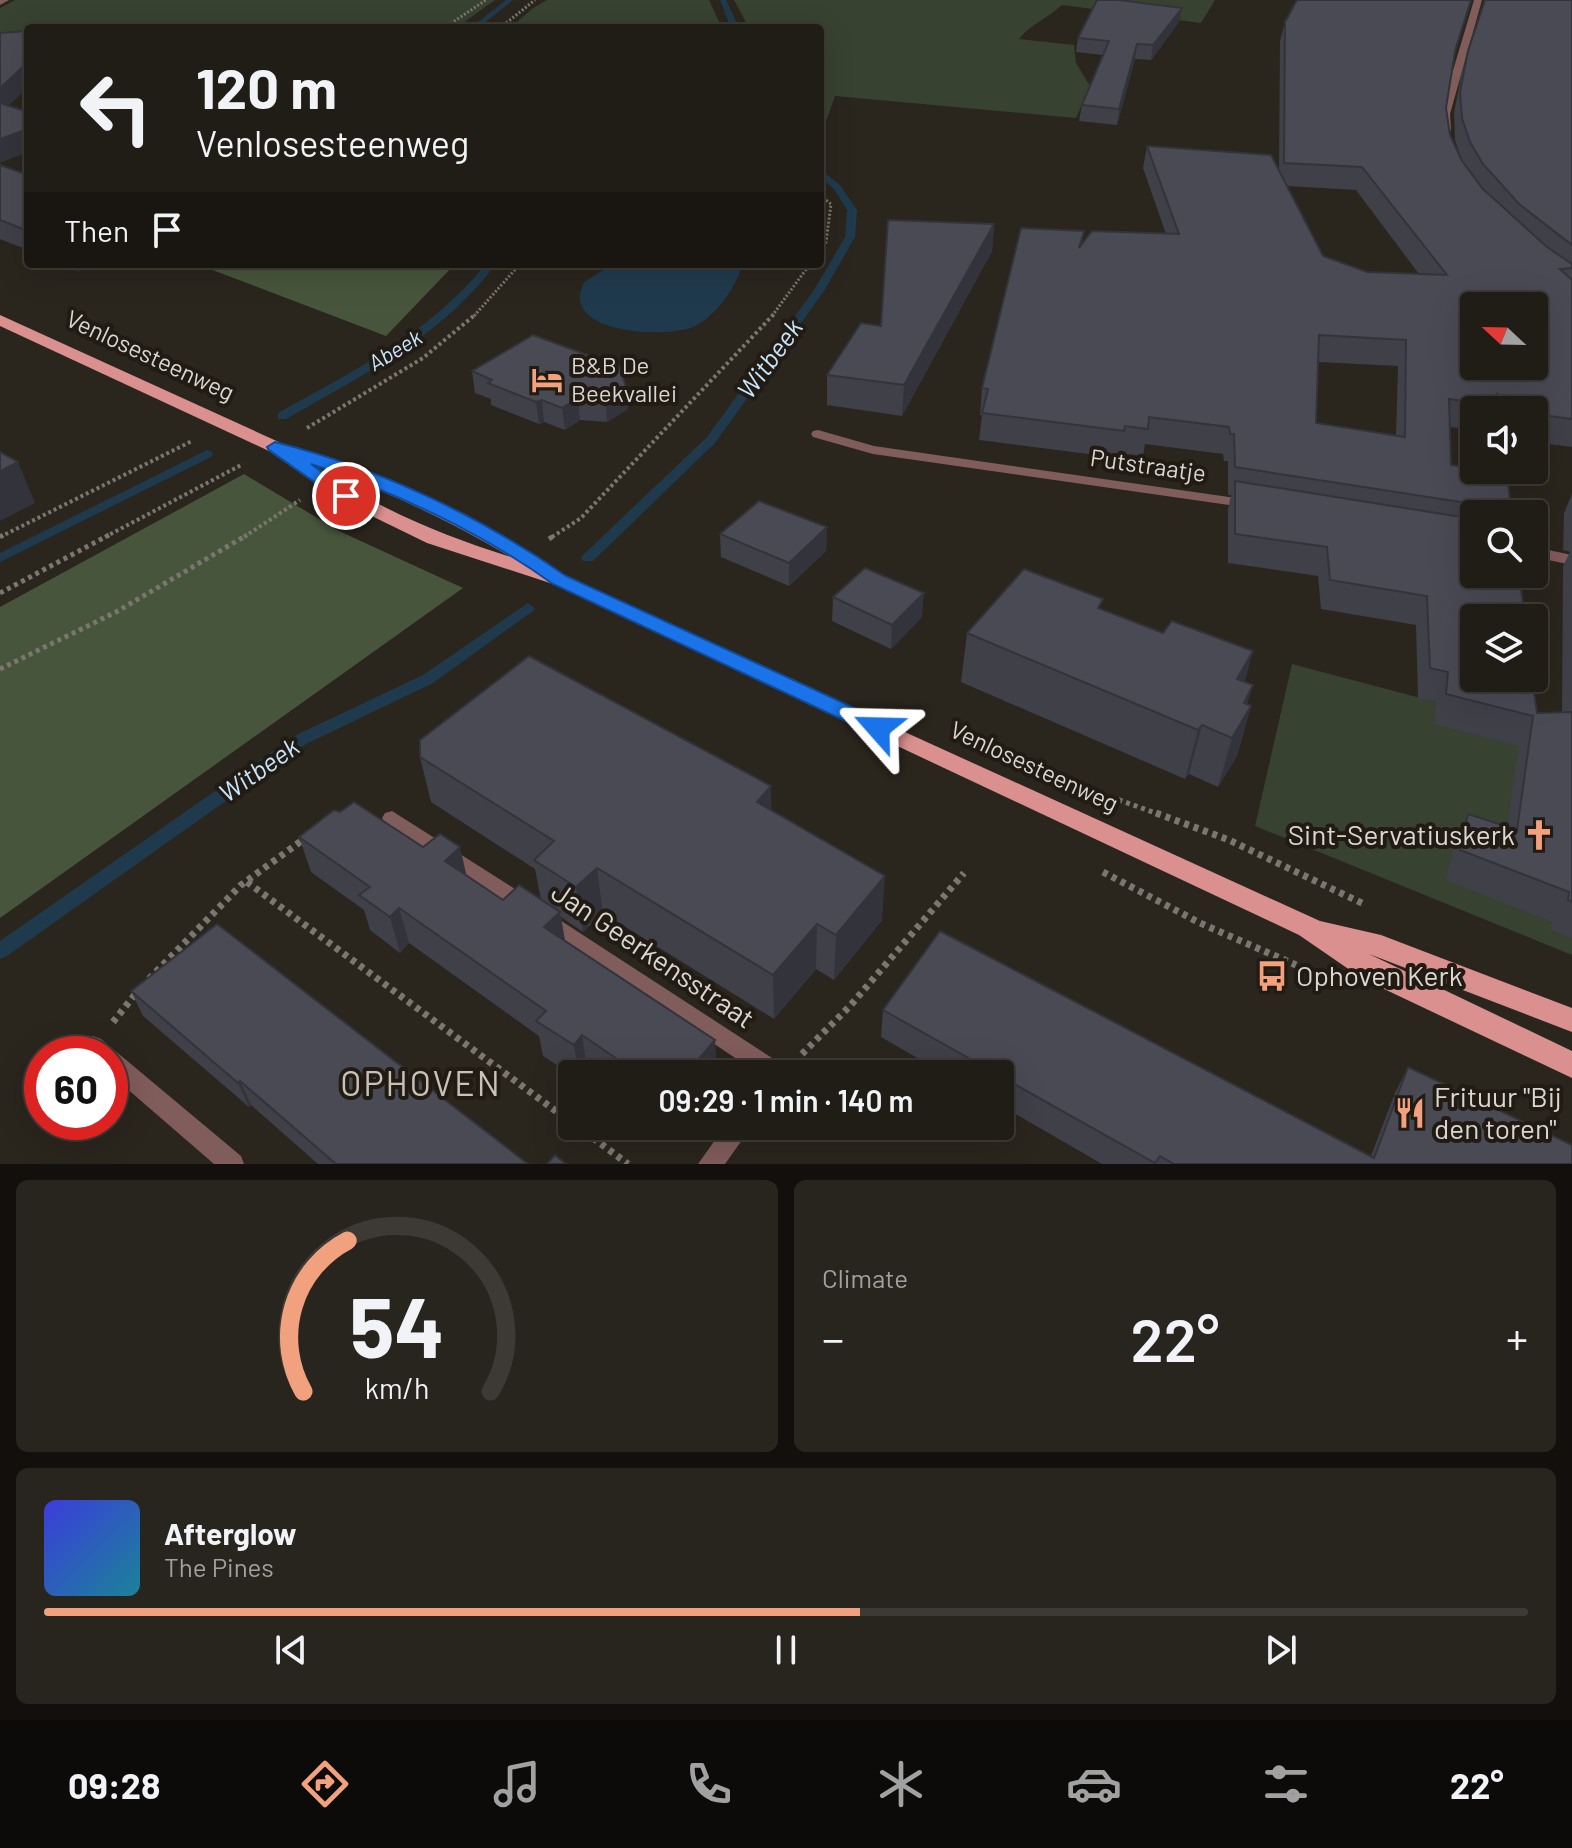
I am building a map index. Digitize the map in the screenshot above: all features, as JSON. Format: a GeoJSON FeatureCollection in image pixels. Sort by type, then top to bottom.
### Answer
{"type":"FeatureCollection","features":[{"type":"Feature","properties":{"kind":"main road","name":"Venlosesteenweg"},"geometry":{"type":"LineString","coordinates":[[0,320],[275,447],[371,479],[460,519],[525,555],[560,580]]}},
{"type":"Feature","properties":{"kind":"main road","name":"Venlosesteenweg"},"geometry":{"type":"LineString","coordinates":[[275,447],[346,496],[434,539],[560,580],[1308,927],[1373,971],[1572,1065]]}},
{"type":"Feature","properties":{"kind":"main road","name":"Venlosesteenweg"},"geometry":{"type":"LineString","coordinates":[[1308,927],[1381,946],[1572,1020]]}},
{"type":"Feature","properties":{"kind":"street"},"geometry":{"type":"LineString","coordinates":[[1447,140],[1445,114],[1478,0]]}},
{"type":"Feature","properties":{"kind":"street","name":"Putstraatje"},"geometry":{"type":"LineString","coordinates":[[818,434],[873,450],[1272,507]]}},
{"type":"Feature","properties":{"kind":"street"},"geometry":{"type":"LineString","coordinates":[[1548,555],[1572,560]]}},
{"type":"Feature","properties":{"kind":"street","name":"Jan Geerkensstraat"},"geometry":{"type":"LineString","coordinates":[[392,818],[770,1060]]}},
{"type":"Feature","properties":{"kind":"street"},"geometry":{"type":"LineString","coordinates":[[128,1076],[232,1164]]}},
{"type":"Feature","properties":{"kind":"street"},"geometry":{"type":"LineString","coordinates":[[710,1164],[729,1140]]}},
{"type":"Feature","properties":{"kind":"path"},"geometry":{"type":"LineString","coordinates":[[450,24],[486,0]]}},
{"type":"Feature","properties":{"kind":"path"},"geometry":{"type":"LineString","coordinates":[[505,24],[535,0]]}},
{"type":"Feature","properties":{"kind":"path"},"geometry":{"type":"LineString","coordinates":[[824,198],[831,204],[824,245]]}},
{"type":"Feature","properties":{"kind":"path"},"geometry":{"type":"LineString","coordinates":[[0,593],[275,447],[421,360],[451,338],[484,307],[517,268]]}},
{"type":"Feature","properties":{"kind":"path"},"geometry":{"type":"LineString","coordinates":[[525,555],[581,518],[769,321],[807,268]]}},
{"type":"Feature","properties":{"kind":"path"},"geometry":{"type":"LineString","coordinates":[[0,537],[225,424]]}},
{"type":"Feature","properties":{"kind":"path"},"geometry":{"type":"LineString","coordinates":[[0,669],[121,610],[221,554],[325,482]]}},
{"type":"Feature","properties":{"kind":"path"},"geometry":{"type":"LineString","coordinates":[[113,1036],[145,983],[193,931],[247,882],[314,834]]}},
{"type":"Feature","properties":{"kind":"path"},"geometry":{"type":"LineString","coordinates":[[793,1060],[850,1006],[964,873]]}},
{"type":"Feature","properties":{"kind":"path"},"geometry":{"type":"LineString","coordinates":[[247,882],[558,1112]]}},
{"type":"Feature","properties":{"kind":"path"},"geometry":{"type":"LineString","coordinates":[[596,1140],[628,1164]]}},
{"type":"Feature","properties":{"kind":"green space"},"geometry":{"type":"Polygon","coordinates":[[[15,0],[495,0],[462,24],[24,24],[24,43],[0,46],[0,8],[15,0]]]}},
{"type":"Feature","properties":{"kind":"green space"},"geometry":{"type":"Polygon","coordinates":[[[547,0],[709,0],[720,24],[515,24],[547,0]]]}},
{"type":"Feature","properties":{"kind":"green space"},"geometry":{"type":"Polygon","coordinates":[[[734,0],[1215,0],[1201,23],[1062,5],[1029,29],[1019,39],[1074,45],[1076,63],[1090,86],[1076,118],[835,96],[824,124],[824,24],[747,24],[734,0]]]}},
{"type":"Feature","properties":{"kind":"green space"},"geometry":{"type":"Polygon","coordinates":[[[208,268],[451,268],[386,336],[208,268]]]}},
{"type":"Feature","properties":{"kind":"green space"},"geometry":{"type":"Polygon","coordinates":[[[244,474],[339,531],[463,588],[0,918],[0,607],[244,474]]]}},
{"type":"Feature","properties":{"kind":"green space"},"geometry":{"type":"Polygon","coordinates":[[[1292,664],[1485,715],[1572,746],[1572,955],[1255,826],[1292,664]]]}},
{"type":"Feature","properties":{"kind":"water"},"geometry":{"type":"Polygon","coordinates":[[[607,268],[741,268],[724,300],[701,323],[666,332],[611,327],[596,320],[585,312],[580,300],[584,282],[607,268]]]}},
{"type":"Feature","properties":{"kind":"building"},"geometry":{"type":"Polygon","coordinates":[[[1097,0],[1182,8],[1153,45],[1137,44],[1119,109],[1082,105],[1109,41],[1078,38],[1097,0]]]}},
{"type":"Feature","properties":{"kind":"building"},"geometry":{"type":"Polygon","coordinates":[[[1297,0],[1471,0],[1455,51],[1446,108],[1450,135],[1462,161],[1483,189],[1547,247],[1572,264],[1572,268],[1560,269],[1572,280],[1572,419],[1548,416],[1548,396],[1497,394],[1460,396],[1460,401],[1449,399],[1451,465],[1460,467],[1460,484],[1508,484],[1510,500],[1460,502],[1235,467],[1234,434],[1230,434],[1229,427],[1149,417],[1148,429],[1125,426],[1124,431],[982,413],[988,389],[982,388],[1021,228],[1084,231],[1079,248],[1092,231],[1179,234],[1147,146],[1271,155],[1323,256],[1367,272],[1447,275],[1362,167],[1284,163],[1285,22],[1297,0]],[[1319,335],[1316,423],[1405,437],[1406,340],[1319,335]]]}},
{"type":"Feature","properties":{"kind":"building"},"geometry":{"type":"Polygon","coordinates":[[[1485,0],[1572,0],[1572,245],[1519,204],[1483,164],[1470,142],[1462,118],[1460,92],[1468,51],[1485,0]]]}},
{"type":"Feature","properties":{"kind":"building"},"geometry":{"type":"Polygon","coordinates":[[[24,31],[24,66],[0,88],[0,33],[24,31]]]}},
{"type":"Feature","properties":{"kind":"building"},"geometry":{"type":"Polygon","coordinates":[[[0,103],[24,111],[24,130],[0,139],[0,103]]]}},
{"type":"Feature","properties":{"kind":"building"},"geometry":{"type":"Polygon","coordinates":[[[0,165],[24,174],[24,229],[0,220],[0,165]]]}},
{"type":"Feature","properties":{"kind":"building"},"geometry":{"type":"Polygon","coordinates":[[[888,220],[994,224],[904,385],[827,375],[861,323],[881,326],[888,220]]]}},
{"type":"Feature","properties":{"kind":"building"},"geometry":{"type":"Polygon","coordinates":[[[533,335],[620,367],[626,388],[605,400],[578,398],[562,408],[542,400],[536,402],[488,383],[492,380],[472,371],[533,335]]]}},
{"type":"Feature","properties":{"kind":"building"},"geometry":{"type":"Polygon","coordinates":[[[0,452],[18,462],[0,471],[0,452]]]}},
{"type":"Feature","properties":{"kind":"building"},"geometry":{"type":"Polygon","coordinates":[[[1235,481],[1460,517],[1460,588],[1521,588],[1523,604],[1460,604],[1460,692],[1534,692],[1537,713],[1572,712],[1572,902],[1568,900],[1569,892],[1460,850],[1468,814],[1517,830],[1533,716],[1446,694],[1448,672],[1430,668],[1427,596],[1330,580],[1327,547],[1235,534],[1235,481]]]}},
{"type":"Feature","properties":{"kind":"building"},"geometry":{"type":"Polygon","coordinates":[[[759,501],[827,527],[789,563],[720,534],[759,501]]]}},
{"type":"Feature","properties":{"kind":"building"},"geometry":{"type":"Polygon","coordinates":[[[865,568],[924,593],[892,625],[833,597],[865,568]]]}},
{"type":"Feature","properties":{"kind":"building"},"geometry":{"type":"Polygon","coordinates":[[[1024,569],[1103,599],[1098,608],[1163,633],[1172,621],[1253,651],[1237,679],[1253,685],[1244,703],[1251,706],[1232,738],[1202,725],[1198,730],[967,633],[1024,569]]]}},
{"type":"Feature","properties":{"kind":"building"},"geometry":{"type":"Polygon","coordinates":[[[529,656],[771,786],[757,802],[885,876],[836,935],[817,924],[773,975],[597,868],[576,887],[534,860],[554,841],[420,757],[420,740],[529,656]]]}},
{"type":"Feature","properties":{"kind":"building"},"geometry":{"type":"Polygon","coordinates":[[[354,802],[423,847],[440,834],[460,847],[445,861],[503,900],[519,885],[560,912],[544,927],[715,1040],[698,1060],[619,1060],[582,1035],[574,1045],[536,1021],[546,1011],[399,908],[390,917],[359,895],[370,887],[299,837],[334,810],[340,812],[354,802]]]}},
{"type":"Feature","properties":{"kind":"building"},"geometry":{"type":"Polygon","coordinates":[[[217,924],[528,1164],[336,1164],[131,991],[217,924]]]}},
{"type":"Feature","properties":{"kind":"building"},"geometry":{"type":"Polygon","coordinates":[[[940,931],[1374,1158],[1408,1067],[1572,1145],[1572,1164],[1174,1164],[1160,1156],[1155,1163],[1014,1084],[1014,1060],[972,1060],[883,1010],[940,931]]]}},
{"type":"Feature","properties":{"kind":"building"},"geometry":{"type":"Polygon","coordinates":[[[555,1155],[566,1164],[547,1164],[555,1155]]]}},
{"type":"Feature","properties":{"kind":"waterway","name":"Abeek"},"geometry":{"type":"LineString","coordinates":[[479,24],[510,0]]}},
{"type":"Feature","properties":{"kind":"waterway","name":"Witbeek"},"geometry":{"type":"LineString","coordinates":[[723,0],[733,24]]}},
{"type":"Feature","properties":{"kind":"waterway","name":"Witbeek"},"geometry":{"type":"LineString","coordinates":[[588,558],[711,440],[819,291],[850,237],[852,210],[837,187],[824,176]]}},
{"type":"Feature","properties":{"kind":"waterway","name":"Abeek"},"geometry":{"type":"LineString","coordinates":[[282,416],[368,368],[422,332],[447,312],[488,268]]}},
{"type":"Feature","properties":{"kind":"waterway","name":"Abeek"},"geometry":{"type":"LineString","coordinates":[[0,558],[207,454]]}},
{"type":"Feature","properties":{"kind":"waterway","name":"Witbeek"},"geometry":{"type":"LineString","coordinates":[[0,951],[300,740],[428,679],[528,608]]}},
{"type":"Feature","properties":{"kind":"place","name":"B&B De Beekvallei"},"geometry":{"type":"Point","coordinates":[547,380]}},
{"type":"Feature","properties":{"kind":"place","name":"Sint-Servatiuskerk"},"geometry":{"type":"Point","coordinates":[1539,835]}},
{"type":"Feature","properties":{"kind":"place","name":"Ophoven Kerk"},"geometry":{"type":"Point","coordinates":[1272,976]}},
{"type":"Feature","properties":{"kind":"place","name":"Frituur \"Bij den toren\""},"geometry":{"type":"Point","coordinates":[1410,1113]}},
{"type":"Feature","properties":{"kind":"district","name":"OPHOVEN"},"geometry":{"type":"Point","coordinates":[421,1084]}},
{"type":"Feature","properties":{"kind":"route"},"geometry":{"type":"LineString","coordinates":[[346,496],[275,447],[371,479],[460,519],[525,555],[560,580],[878,728]]}}]}
